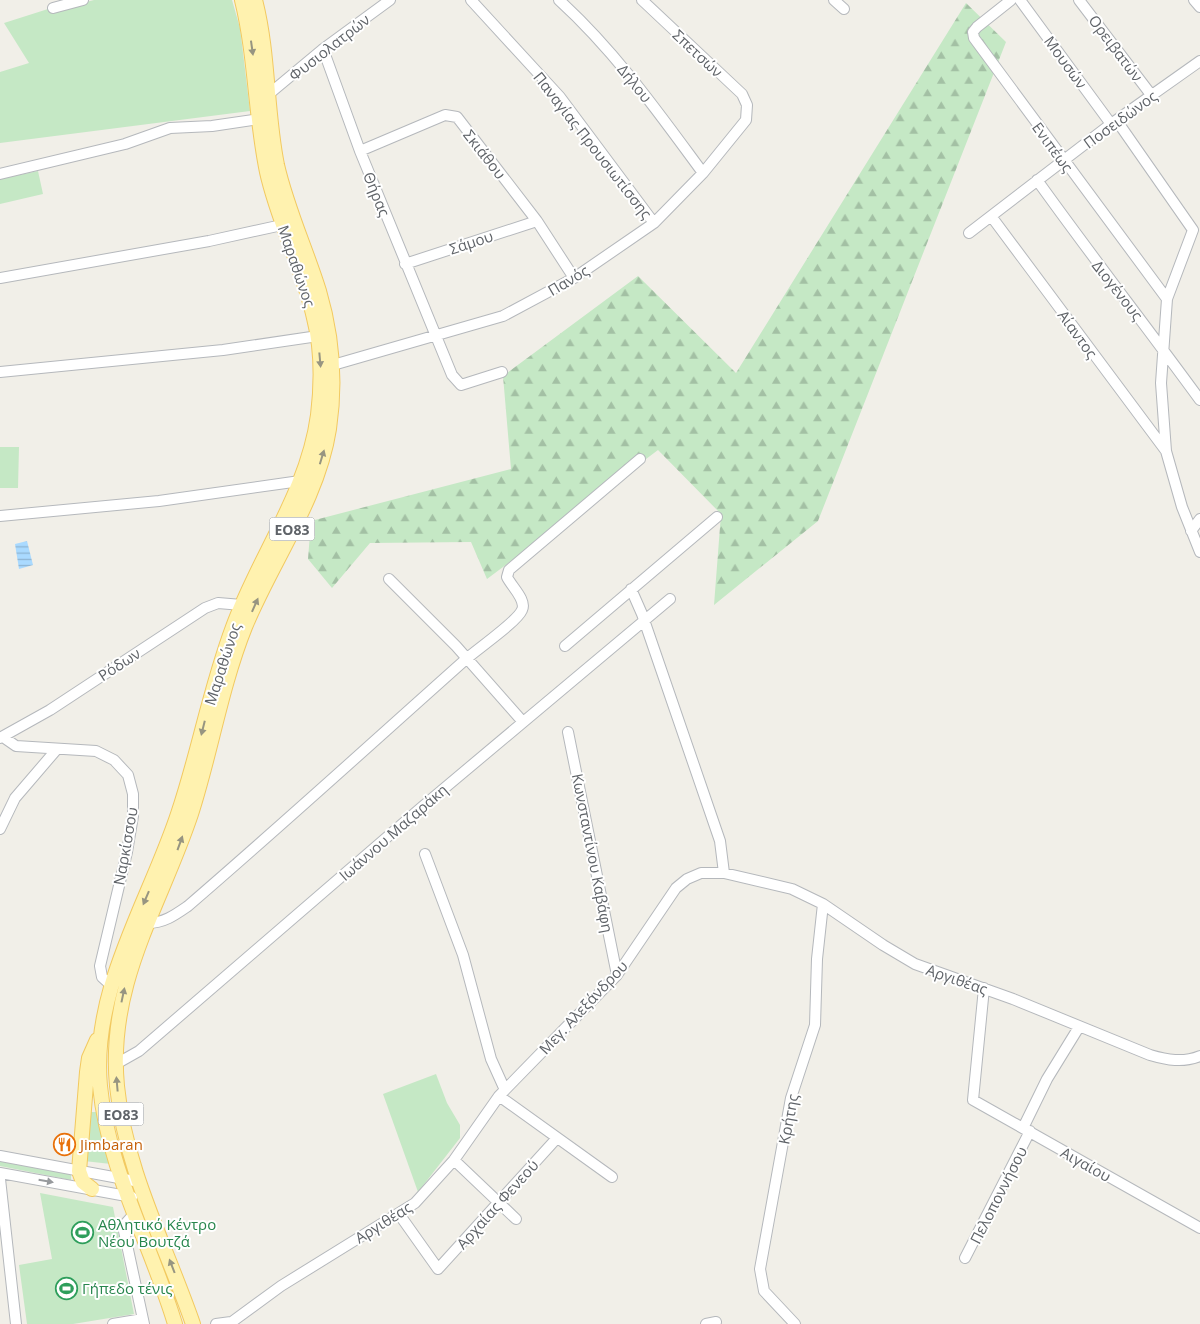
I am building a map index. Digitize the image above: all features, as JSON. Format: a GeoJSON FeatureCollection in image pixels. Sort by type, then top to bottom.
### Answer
{"type":"FeatureCollection","features":[{"type":"Feature","properties":{"kind":"main road","name":"Μαραθώνος"},"geometry":{"type":"LineString","coordinates":[[175,1324],[134,1214],[109,1138],[101,1096],[99,1043],[112,986],[126,944],[162,860],[179,811],[218,668],[242,605],[300,481],[310,451],[318,412],[321,366],[318,336],[309,296],[282,225],[266,166],[252,48],[242,0]]}},
{"type":"Feature","properties":{"kind":"main road","name":"Μαραθώνος"},"geometry":{"type":"LineString","coordinates":[[193,1324],[140,1182],[126,1135],[119,1101],[116,1064],[117,1029],[130,965],[191,813],[230,671],[244,630],[316,476],[328,433],[333,365],[320,295],[277,164],[262,32],[254,0]]}},
{"type":"Feature","properties":{"kind":"main road"},"geometry":{"type":"LineString","coordinates":[[92,1189],[83,1183],[79,1171],[89,1058],[102,1028]]}},
{"type":"Feature","properties":{"kind":"street"},"geometry":{"type":"LineString","coordinates":[[53,8],[84,0]]}},
{"type":"Feature","properties":{"kind":"street","name":"Φυσιολατρών"},"geometry":{"type":"LineString","coordinates":[[269,94],[323,49],[390,0]]}},
{"type":"Feature","properties":{"kind":"street","name":"Παναγίας Προυσιωτίσσης"},"geometry":{"type":"LineString","coordinates":[[470,0],[560,98],[654,223]]}},
{"type":"Feature","properties":{"kind":"street","name":"Δήλου"},"geometry":{"type":"LineString","coordinates":[[559,0],[589,27],[634,80],[703,173]]}},
{"type":"Feature","properties":{"kind":"street","name":"Σπετσών"},"geometry":{"type":"LineString","coordinates":[[642,0],[742,94],[748,110]]}},
{"type":"Feature","properties":{"kind":"street"},"geometry":{"type":"LineString","coordinates":[[834,0],[844,9]]}},
{"type":"Feature","properties":{"kind":"street","name":"Ενιπέως"},"geometry":{"type":"LineString","coordinates":[[1011,0],[977,26],[973,32],[974,38],[1167,299]]}},
{"type":"Feature","properties":{"kind":"street","name":"Μουσών"},"geometry":{"type":"LineString","coordinates":[[1020,0],[1114,122],[1193,230],[1167,299]]}},
{"type":"Feature","properties":{"kind":"street","name":"Ορειβατών"},"geometry":{"type":"LineString","coordinates":[[1079,0],[1152,96]]}},
{"type":"Feature","properties":{"kind":"street"},"geometry":{"type":"LineString","coordinates":[[1194,0],[1200,7]]}},
{"type":"Feature","properties":{"kind":"street","name":"Θήρας"},"geometry":{"type":"LineString","coordinates":[[323,49],[360,151],[435,337],[445,353],[452,375],[461,384],[502,372]]}},
{"type":"Feature","properties":{"kind":"street","name":"Ποσειδώνος"},"geometry":{"type":"LineString","coordinates":[[969,234],[1063,160],[1200,61]]}},
{"type":"Feature","properties":{"kind":"street","name":"Πανός"},"geometry":{"type":"LineString","coordinates":[[333,365],[503,316],[574,278],[654,223],[703,173],[746,120],[748,110]]}},
{"type":"Feature","properties":{"kind":"street","name":"Σκιάθου"},"geometry":{"type":"LineString","coordinates":[[360,151],[445,115],[457,118],[537,221],[574,278]]}},
{"type":"Feature","properties":{"kind":"street"},"geometry":{"type":"LineString","coordinates":[[0,174],[125,144],[170,128],[212,126],[259,119]]}},
{"type":"Feature","properties":{"kind":"street","name":"Διογένους"},"geometry":{"type":"LineString","coordinates":[[1037,180],[1099,267],[1164,348],[1200,400]]}},
{"type":"Feature","properties":{"kind":"street","name":"Αίαντος"},"geometry":{"type":"LineString","coordinates":[[991,216],[1093,356],[1166,451]]}},
{"type":"Feature","properties":{"kind":"street","name":"Σάμου"},"geometry":{"type":"LineString","coordinates":[[405,264],[537,221]]}},
{"type":"Feature","properties":{"kind":"street"},"geometry":{"type":"LineString","coordinates":[[0,278],[209,241],[282,225]]}},
{"type":"Feature","properties":{"kind":"street"},"geometry":{"type":"LineString","coordinates":[[1167,299],[1162,383],[1166,451],[1191,532],[1200,552]]}},
{"type":"Feature","properties":{"kind":"street"},"geometry":{"type":"LineString","coordinates":[[0,372],[224,350],[318,336]]}},
{"type":"Feature","properties":{"kind":"street"},"geometry":{"type":"LineString","coordinates":[[148,923],[158,923],[166,920],[188,906],[522,610],[519,596],[507,577],[509,570],[640,459]]}},
{"type":"Feature","properties":{"kind":"street"},"geometry":{"type":"LineString","coordinates":[[0,516],[159,501],[300,481]]}},
{"type":"Feature","properties":{"kind":"street"},"geometry":{"type":"LineString","coordinates":[[565,646],[717,517]]}},
{"type":"Feature","properties":{"kind":"street"},"geometry":{"type":"LineString","coordinates":[[1191,532],[1200,519]]}},
{"type":"Feature","properties":{"kind":"street"},"geometry":{"type":"LineString","coordinates":[[388,579],[466,658],[523,722]]}},
{"type":"Feature","properties":{"kind":"street"},"geometry":{"type":"LineString","coordinates":[[631,589],[720,841],[724,873]]}},
{"type":"Feature","properties":{"kind":"street","name":"Ιωάννου Μαζαράκη"},"geometry":{"type":"LineString","coordinates":[[116,1064],[139,1051],[523,722],[670,599]]}},
{"type":"Feature","properties":{"kind":"street","name":"Ρόδων"},"geometry":{"type":"LineString","coordinates":[[1,738],[50,710],[205,608],[218,603],[242,605]]}},
{"type":"Feature","properties":{"kind":"street","name":"Κωνσταντίνου Καβάφη"},"geometry":{"type":"LineString","coordinates":[[568,732],[618,975]]}},
{"type":"Feature","properties":{"kind":"street","name":"Ναρκίσσου"},"geometry":{"type":"LineString","coordinates":[[1,738],[16,746],[96,751],[114,760],[128,775],[133,794],[133,816],[127,852],[100,966],[102,977],[112,986]]}},
{"type":"Feature","properties":{"kind":"street"},"geometry":{"type":"LineString","coordinates":[[0,829],[15,798],[57,749]]}},
{"type":"Feature","properties":{"kind":"street"},"geometry":{"type":"LineString","coordinates":[[425,854],[463,955],[502,1093],[557,1138],[612,1177]]}},
{"type":"Feature","properties":{"kind":"street","name":"Αργιθέας"},"geometry":{"type":"LineString","coordinates":[[724,873],[792,889],[823,904],[883,946],[915,964],[984,988],[1079,1027],[1168,1060],[1187,1060],[1200,1056]]}},
{"type":"Feature","properties":{"kind":"street","name":"Μεγ. Αλεξάνδρου"},"geometry":{"type":"LineString","coordinates":[[502,1093],[618,975],[676,888],[687,878],[701,874],[724,873]]}},
{"type":"Feature","properties":{"kind":"street","name":"Κρήτης"},"geometry":{"type":"LineString","coordinates":[[795,1324],[764,1291],[760,1269],[791,1098],[815,1025],[816,959],[823,904]]}},
{"type":"Feature","properties":{"kind":"street","name":"Αιγαίου"},"geometry":{"type":"LineString","coordinates":[[984,988],[973,1100],[1200,1228]]}},
{"type":"Feature","properties":{"kind":"street","name":"Πελοποννήσου"},"geometry":{"type":"LineString","coordinates":[[965,1258],[1026,1129],[1047,1079],[1079,1027]]}},
{"type":"Feature","properties":{"kind":"street","name":"Αργιθέας"},"geometry":{"type":"LineString","coordinates":[[230,1323],[281,1286],[399,1214],[422,1196],[454,1160],[502,1093]]}},
{"type":"Feature","properties":{"kind":"street","name":"Αρχαίας Φενεού"},"geometry":{"type":"LineString","coordinates":[[399,1214],[438,1269],[557,1138]]}},
{"type":"Feature","properties":{"kind":"street"},"geometry":{"type":"LineString","coordinates":[[0,1156],[140,1182]]}},
{"type":"Feature","properties":{"kind":"street"},"geometry":{"type":"LineString","coordinates":[[454,1160],[497,1203],[516,1219]]}},
{"type":"Feature","properties":{"kind":"street"},"geometry":{"type":"LineString","coordinates":[[0,1173],[147,1199]]}},
{"type":"Feature","properties":{"kind":"street"},"geometry":{"type":"LineString","coordinates":[[0,1179],[16,1324]]}},
{"type":"Feature","properties":{"kind":"street"},"geometry":{"type":"LineString","coordinates":[[113,1324],[144,1321],[124,1231],[125,1224],[134,1214]]}},
{"type":"Feature","properties":{"kind":"street"},"geometry":{"type":"LineString","coordinates":[[216,1324],[230,1323]]}},
{"type":"Feature","properties":{"kind":"green space"},"geometry":{"type":"Polygon","coordinates":[[[94,0],[232,0],[240,28],[250,111],[0,143],[0,72],[29,63],[4,23],[48,9],[51,11],[94,0]]]}},
{"type":"Feature","properties":{"kind":"green space"},"geometry":{"type":"Polygon","coordinates":[[[966,3],[1006,42],[818,521],[714,605],[721,514],[658,450],[487,579],[471,542],[370,543],[332,588],[308,559],[311,521],[511,469],[503,376],[638,276],[736,373],[966,3]]]}},
{"type":"Feature","properties":{"kind":"green space"},"geometry":{"type":"Polygon","coordinates":[[[38,171],[43,194],[0,204],[0,179],[38,171]]]}},
{"type":"Feature","properties":{"kind":"green space"},"geometry":{"type":"Polygon","coordinates":[[[0,447],[19,447],[18,488],[0,488],[0,447]]]}},
{"type":"Feature","properties":{"kind":"green space"},"geometry":{"type":"Polygon","coordinates":[[[436,1074],[447,1103],[460,1125],[460,1138],[418,1192],[383,1094],[436,1074]]]}},
{"type":"Feature","properties":{"kind":"green space"},"geometry":{"type":"Polygon","coordinates":[[[90,1112],[98,1112],[111,1164],[84,1161],[90,1112]]]}},
{"type":"Feature","properties":{"kind":"green space"},"geometry":{"type":"Polygon","coordinates":[[[0,1160],[71,1174],[71,1180],[0,1166],[0,1160]]]}},
{"type":"Feature","properties":{"kind":"green space","name":"Αθλητικό Κέντρο Νέου Βουτζά"},"geometry":{"type":"Polygon","coordinates":[[[40,1193],[113,1207],[134,1314],[73,1324],[27,1324],[19,1265],[52,1259],[40,1193]]]}},
{"type":"Feature","properties":{"kind":"water"},"geometry":{"type":"Polygon","coordinates":[[[27,541],[33,565],[19,569],[15,544],[27,541]]]}},
{"type":"Feature","properties":{"kind":"place","name":"Jimbaran"},"geometry":{"type":"Point","coordinates":[64,1144]}},
{"type":"Feature","properties":{"kind":"place","name":"Αθλητικό Κέντρο Νέου Βουτζά"},"geometry":{"type":"Point","coordinates":[82,1233]}},
{"type":"Feature","properties":{"kind":"place","name":"Γήπεδο τένις"},"geometry":{"type":"Point","coordinates":[66,1288]}}]}
